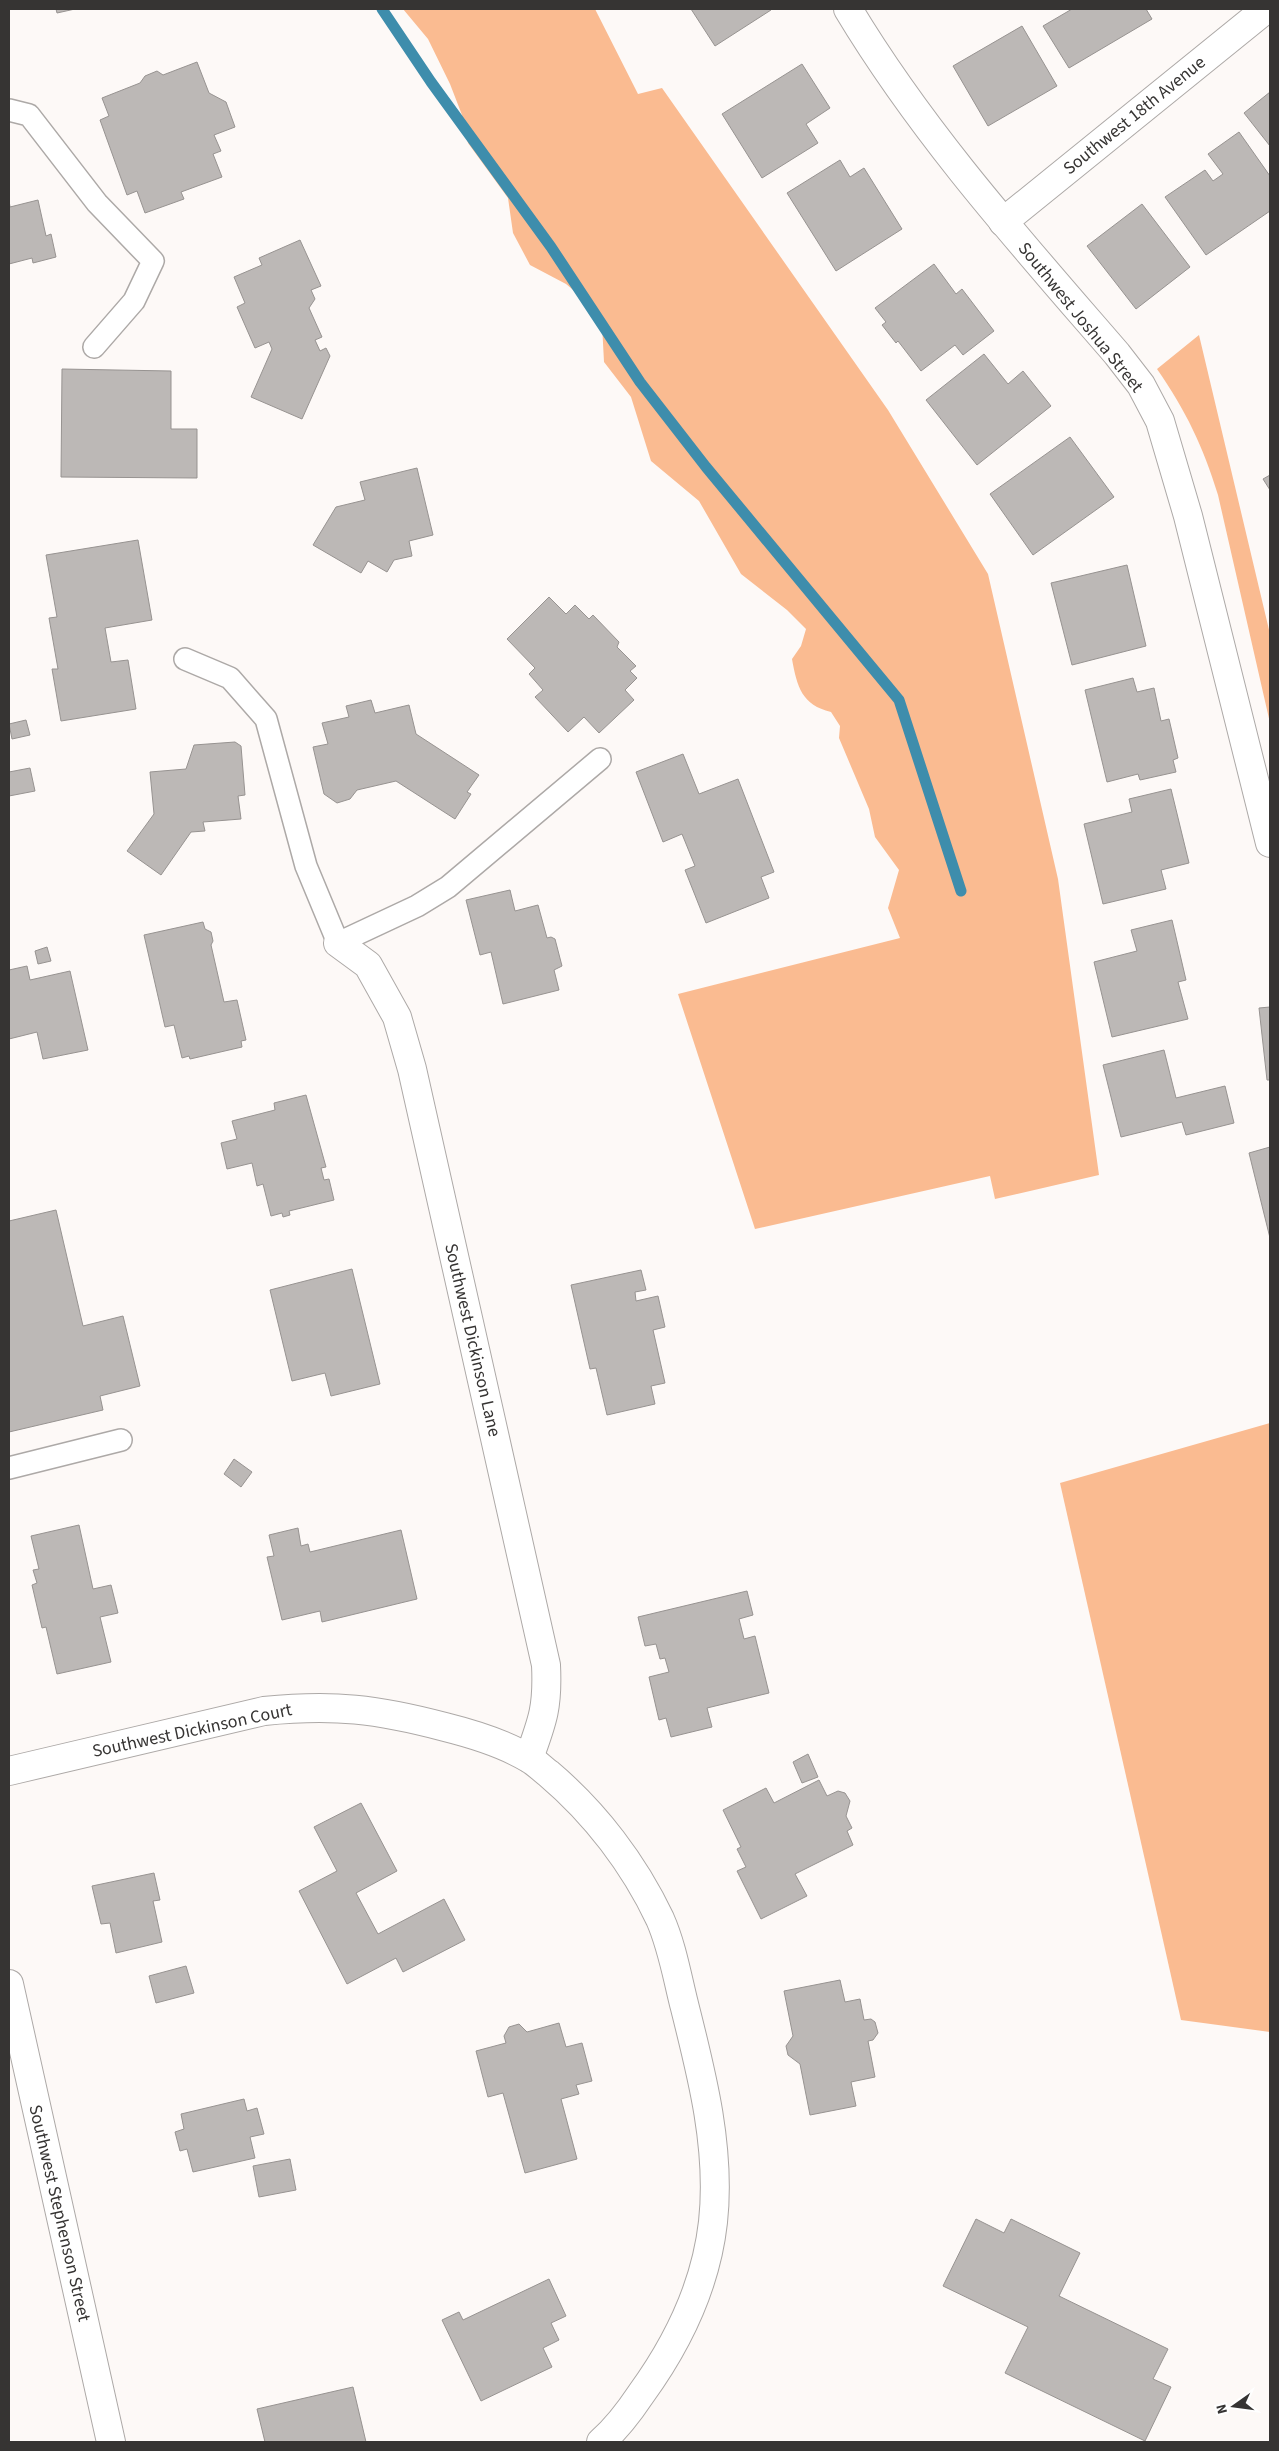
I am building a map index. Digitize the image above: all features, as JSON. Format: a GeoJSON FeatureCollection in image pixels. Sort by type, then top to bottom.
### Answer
{"type":"FeatureCollection","features":[{"type":"Feature","properties":{"kind":"street","name":"Southwest Joshua Street"},"geometry":{"type":"LineString","coordinates":[[848,9],[903,91],[961,171],[1117,354],[1141,385],[1160,421],[1188,516],[1270,843]]}},
{"type":"Feature","properties":{"kind":"street","name":"Southwest 18th Avenue"},"geometry":{"type":"LineString","coordinates":[[1003,222],[1266,9]]}},
{"type":"Feature","properties":{"kind":"street","name":"Southwest Dickinson Lane"},"geometry":{"type":"LineString","coordinates":[[338,943],[368,965],[397,1017],[412,1069],[546,1665],[548,1695],[544,1718],[529,1758]]}},
{"type":"Feature","properties":{"kind":"street","name":"Southwest Dickinson Court"},"geometry":{"type":"LineString","coordinates":[[9,1771],[264,1711],[304,1707],[344,1707],[393,1713],[478,1736],[529,1758],[565,1788],[597,1820],[638,1879],[660,1920],[672,1955],[696,2050],[708,2105],[715,2164],[713,2222],[703,2270],[688,2318],[661,2368],[614,2431],[601,2442]]}},
{"type":"Feature","properties":{"kind":"street","name":"Southwest Stephenson Street"},"geometry":{"type":"LineString","coordinates":[[9,1984],[111,2442]]}},
{"type":"Feature","properties":{"kind":"lane"},"geometry":{"type":"LineString","coordinates":[[9,110],[29,115],[97,203],[154,261],[134,301],[94,347]]}},
{"type":"Feature","properties":{"kind":"lane"},"geometry":{"type":"LineString","coordinates":[[185,659],[230,678],[266,719],[306,866],[338,943],[417,906],[448,887],[600,759]]}},
{"type":"Feature","properties":{"kind":"lane"},"geometry":{"type":"LineString","coordinates":[[9,1468],[121,1440]]}},
{"type":"Feature","properties":{"kind":"shaded area"},"geometry":{"type":"Polygon","coordinates":[[[403,9],[595,9],[638,94],[662,88],[888,410],[988,574],[1058,879],[1099,1175],[995,1199],[990,1176],[755,1229],[678,994],[900,938],[888,908],[899,870],[875,837],[869,809],[839,738],[840,726],[831,712],[813,705],[807,700],[799,686],[792,659],[801,646],[806,629],[787,610],[741,574],[699,501],[651,461],[631,397],[604,362],[602,324],[584,299],[566,284],[530,265],[513,233],[508,198],[468,143],[462,115],[450,84],[428,39],[403,9]]]}},
{"type":"Feature","properties":{"kind":"shaded area"},"geometry":{"type":"Polygon","coordinates":[[[1199,335],[1270,634],[1270,723],[1218,495],[1193,429],[1157,369],[1199,335]]]}},
{"type":"Feature","properties":{"kind":"shaded area"},"geometry":{"type":"Polygon","coordinates":[[[1270,1423],[1270,2032],[1181,2020],[1060,1483],[1270,1423]]]}},
{"type":"Feature","properties":{"kind":"building"},"geometry":{"type":"Polygon","coordinates":[[[56,9],[75,9],[57,13],[56,9]]]}},
{"type":"Feature","properties":{"kind":"building"},"geometry":{"type":"Polygon","coordinates":[[[691,9],[771,9],[771,10],[715,46],[691,9]]]}},
{"type":"Feature","properties":{"kind":"building"},"geometry":{"type":"Polygon","coordinates":[[[1072,9],[1146,9],[1152,19],[1069,68],[1043,26],[1072,9]]]}},
{"type":"Feature","properties":{"kind":"building"},"geometry":{"type":"Polygon","coordinates":[[[1022,26],[1057,86],[988,126],[953,66],[1022,26]]]}},
{"type":"Feature","properties":{"kind":"building"},"geometry":{"type":"Polygon","coordinates":[[[197,62],[209,93],[226,102],[235,127],[214,135],[221,151],[213,154],[222,177],[181,192],[184,199],[145,213],[137,191],[127,195],[100,120],[109,116],[102,98],[140,83],[145,76],[157,71],[163,75],[197,62]]]}},
{"type":"Feature","properties":{"kind":"building"},"geometry":{"type":"Polygon","coordinates":[[[802,64],[830,108],[806,124],[818,143],[762,178],[722,114],[802,64]]]}},
{"type":"Feature","properties":{"kind":"building"},"geometry":{"type":"Polygon","coordinates":[[[1270,92],[1270,146],[1244,113],[1270,92]]]}},
{"type":"Feature","properties":{"kind":"building"},"geometry":{"type":"Polygon","coordinates":[[[1239,132],[1270,176],[1270,211],[1206,255],[1165,197],[1205,170],[1213,181],[1223,174],[1208,154],[1239,132]]]}},
{"type":"Feature","properties":{"kind":"building"},"geometry":{"type":"Polygon","coordinates":[[[840,160],[850,177],[864,168],[902,229],[836,271],[787,193],[840,160]]]}},
{"type":"Feature","properties":{"kind":"building"},"geometry":{"type":"Polygon","coordinates":[[[9,200],[10,207],[38,200],[46,236],[51,234],[56,257],[33,263],[32,258],[9,264],[9,200]]]}},
{"type":"Feature","properties":{"kind":"building"},"geometry":{"type":"Polygon","coordinates":[[[1142,204],[1190,267],[1136,309],[1087,246],[1142,204]]]}},
{"type":"Feature","properties":{"kind":"building"},"geometry":{"type":"Polygon","coordinates":[[[300,240],[321,286],[311,290],[315,299],[309,308],[322,337],[315,340],[320,351],[326,348],[330,356],[302,419],[251,397],[272,349],[269,342],[255,348],[237,307],[245,303],[234,277],[262,265],[259,258],[300,240]]]}},
{"type":"Feature","properties":{"kind":"building"},"geometry":{"type":"Polygon","coordinates":[[[934,264],[956,294],[962,289],[994,331],[963,355],[955,345],[921,371],[898,341],[896,343],[882,325],[886,322],[875,308],[934,264]]]}},
{"type":"Feature","properties":{"kind":"building"},"geometry":{"type":"Polygon","coordinates":[[[984,354],[1008,384],[1023,371],[1051,406],[977,465],[926,400],[984,354]]]}},
{"type":"Feature","properties":{"kind":"building"},"geometry":{"type":"Polygon","coordinates":[[[62,369],[171,371],[171,429],[197,429],[197,478],[61,477],[62,369]]]}},
{"type":"Feature","properties":{"kind":"building"},"geometry":{"type":"Polygon","coordinates":[[[1070,437],[1114,497],[1033,555],[990,494],[1070,437]]]}},
{"type":"Feature","properties":{"kind":"building"},"geometry":{"type":"Polygon","coordinates":[[[417,468],[433,535],[409,541],[412,556],[394,560],[387,572],[368,561],[361,573],[313,545],[336,507],[365,500],[360,482],[417,468]]]}},
{"type":"Feature","properties":{"kind":"building"},"geometry":{"type":"Polygon","coordinates":[[[1270,475],[1270,490],[1263,479],[1270,475]]]}},
{"type":"Feature","properties":{"kind":"building"},"geometry":{"type":"Polygon","coordinates":[[[138,540],[152,620],[105,628],[111,662],[128,660],[136,709],[61,721],[52,669],[58,669],[49,618],[57,617],[46,555],[138,540]]]}},
{"type":"Feature","properties":{"kind":"building"},"geometry":{"type":"Polygon","coordinates":[[[1127,565],[1146,646],[1072,665],[1051,583],[1127,565]]]}},
{"type":"Feature","properties":{"kind":"building"},"geometry":{"type":"Polygon","coordinates":[[[549,597],[566,614],[575,605],[589,619],[593,615],[619,642],[617,647],[636,666],[630,671],[637,678],[625,690],[634,700],[599,733],[584,717],[568,732],[535,697],[543,690],[529,674],[535,668],[507,639],[549,597]]]}},
{"type":"Feature","properties":{"kind":"building"},"geometry":{"type":"Polygon","coordinates":[[[1133,678],[1137,692],[1154,688],[1161,721],[1169,719],[1178,758],[1173,760],[1176,772],[1140,780],[1138,774],[1107,782],[1085,690],[1133,678]]]}},
{"type":"Feature","properties":{"kind":"building"},"geometry":{"type":"Polygon","coordinates":[[[371,700],[375,713],[409,705],[416,734],[479,775],[467,792],[471,794],[455,819],[396,781],[357,790],[350,799],[337,803],[324,794],[313,747],[328,744],[322,723],[349,717],[346,706],[371,700]]]}},
{"type":"Feature","properties":{"kind":"building"},"geometry":{"type":"Polygon","coordinates":[[[26,720],[30,735],[12,739],[9,724],[26,720]]]}},
{"type":"Feature","properties":{"kind":"building"},"geometry":{"type":"Polygon","coordinates":[[[235,742],[241,746],[245,795],[238,796],[241,819],[203,822],[205,831],[191,832],[161,875],[127,851],[154,814],[150,772],[186,769],[194,745],[235,742]]]}},
{"type":"Feature","properties":{"kind":"building"},"geometry":{"type":"Polygon","coordinates":[[[683,754],[699,794],[738,779],[774,872],[761,877],[769,898],[706,923],[685,870],[695,866],[682,834],[663,842],[636,772],[683,754]]]}},
{"type":"Feature","properties":{"kind":"building"},"geometry":{"type":"Polygon","coordinates":[[[30,768],[35,791],[9,796],[9,772],[30,768]]]}},
{"type":"Feature","properties":{"kind":"building"},"geometry":{"type":"Polygon","coordinates":[[[1171,789],[1189,863],[1161,870],[1166,889],[1103,904],[1084,824],[1132,812],[1129,799],[1171,789]]]}},
{"type":"Feature","properties":{"kind":"building"},"geometry":{"type":"Polygon","coordinates":[[[510,890],[515,911],[538,905],[547,938],[555,939],[562,966],[554,970],[559,990],[503,1004],[491,952],[480,955],[466,900],[510,890]]]}},
{"type":"Feature","properties":{"kind":"building"},"geometry":{"type":"Polygon","coordinates":[[[1172,920],[1186,980],[1178,982],[1188,1019],[1112,1037],[1094,962],[1137,951],[1131,930],[1172,920]]]}},
{"type":"Feature","properties":{"kind":"building"},"geometry":{"type":"Polygon","coordinates":[[[203,922],[205,929],[211,932],[213,941],[211,945],[224,1002],[237,1000],[246,1040],[241,1041],[242,1047],[190,1059],[189,1056],[182,1058],[174,1025],[165,1027],[144,935],[203,922]]]}},
{"type":"Feature","properties":{"kind":"building"},"geometry":{"type":"Polygon","coordinates":[[[47,947],[51,961],[38,964],[35,951],[47,947]]]}},
{"type":"Feature","properties":{"kind":"building"},"geometry":{"type":"Polygon","coordinates":[[[27,966],[30,980],[70,971],[88,1050],[43,1059],[37,1032],[9,1039],[9,970],[27,966]]]}},
{"type":"Feature","properties":{"kind":"building"},"geometry":{"type":"Polygon","coordinates":[[[1270,1007],[1270,1080],[1267,1080],[1259,1008],[1270,1007]]]}},
{"type":"Feature","properties":{"kind":"building"},"geometry":{"type":"Polygon","coordinates":[[[1164,1050],[1176,1098],[1225,1086],[1234,1123],[1186,1135],[1182,1122],[1121,1137],[1103,1065],[1164,1050]]]}},
{"type":"Feature","properties":{"kind":"building"},"geometry":{"type":"Polygon","coordinates":[[[306,1095],[326,1167],[321,1168],[324,1180],[329,1179],[334,1200],[289,1211],[290,1215],[283,1217],[282,1213],[271,1216],[263,1184],[257,1186],[252,1163],[227,1169],[221,1143],[237,1139],[232,1121],[275,1110],[274,1103],[306,1095]]]}},
{"type":"Feature","properties":{"kind":"building"},"geometry":{"type":"Polygon","coordinates":[[[1270,1147],[1270,1238],[1249,1153],[1270,1147]]]}},
{"type":"Feature","properties":{"kind":"building"},"geometry":{"type":"Polygon","coordinates":[[[56,1210],[83,1326],[123,1316],[140,1386],[100,1396],[103,1410],[9,1432],[9,1221],[56,1210]]]}},
{"type":"Feature","properties":{"kind":"building"},"geometry":{"type":"Polygon","coordinates":[[[352,1269],[380,1384],[331,1396],[325,1373],[292,1381],[270,1290],[352,1269]]]}},
{"type":"Feature","properties":{"kind":"building"},"geometry":{"type":"Polygon","coordinates":[[[641,1270],[646,1290],[635,1292],[636,1301],[658,1296],[665,1327],[653,1330],[665,1383],[651,1386],[655,1404],[607,1415],[596,1368],[590,1369],[571,1285],[641,1270]]]}},
{"type":"Feature","properties":{"kind":"building"},"geometry":{"type":"Polygon","coordinates":[[[234,1459],[252,1472],[241,1487],[224,1474],[234,1459]]]}},
{"type":"Feature","properties":{"kind":"building"},"geometry":{"type":"Polygon","coordinates":[[[79,1525],[93,1589],[111,1585],[118,1613],[100,1617],[111,1662],[57,1674],[46,1627],[42,1628],[32,1585],[37,1583],[33,1570],[39,1569],[31,1536],[79,1525]]]}},
{"type":"Feature","properties":{"kind":"building"},"geometry":{"type":"Polygon","coordinates":[[[298,1528],[301,1546],[308,1544],[310,1552],[401,1530],[417,1599],[322,1622],[320,1611],[282,1620],[267,1557],[274,1556],[269,1535],[298,1528]]]}},
{"type":"Feature","properties":{"kind":"building"},"geometry":{"type":"Polygon","coordinates":[[[747,1591],[753,1615],[739,1619],[744,1639],[755,1636],[769,1693],[707,1708],[712,1727],[671,1737],[666,1718],[659,1720],[649,1677],[669,1672],[665,1658],[660,1659],[656,1644],[645,1646],[638,1617],[747,1591]]]}},
{"type":"Feature","properties":{"kind":"building"},"geometry":{"type":"Polygon","coordinates":[[[808,1754],[818,1777],[802,1783],[793,1762],[808,1754]]]}},
{"type":"Feature","properties":{"kind":"building"},"geometry":{"type":"Polygon","coordinates":[[[819,1780],[827,1796],[838,1791],[845,1793],[850,1801],[846,1816],[852,1828],[847,1831],[853,1845],[795,1874],[807,1896],[761,1919],[737,1871],[746,1867],[737,1849],[741,1847],[723,1810],[766,1788],[774,1803],[819,1780]]]}},
{"type":"Feature","properties":{"kind":"building"},"geometry":{"type":"Polygon","coordinates":[[[361,1803],[397,1871],[356,1893],[378,1934],[444,1899],[465,1940],[403,1972],[396,1958],[347,1984],[299,1891],[337,1871],[314,1827],[361,1803]]]}},
{"type":"Feature","properties":{"kind":"building"},"geometry":{"type":"Polygon","coordinates":[[[154,1873],[160,1900],[153,1901],[162,1942],[116,1953],[110,1923],[101,1924],[92,1886],[154,1873]]]}},
{"type":"Feature","properties":{"kind":"building"},"geometry":{"type":"Polygon","coordinates":[[[186,1966],[194,1993],[156,2003],[149,1976],[186,1966]]]}},
{"type":"Feature","properties":{"kind":"building"},"geometry":{"type":"Polygon","coordinates":[[[840,1980],[845,2002],[860,1999],[864,2020],[871,2019],[875,2022],[878,2033],[873,2040],[868,2041],[875,2077],[851,2082],[856,2106],[810,2115],[800,2064],[788,2055],[786,2046],[793,2036],[784,1991],[840,1980]]]}},
{"type":"Feature","properties":{"kind":"building"},"geometry":{"type":"Polygon","coordinates":[[[559,2023],[566,2047],[582,2043],[592,2081],[576,2085],[579,2094],[561,2099],[577,2159],[525,2173],[503,2093],[488,2097],[476,2051],[506,2043],[504,2036],[509,2027],[519,2024],[527,2032],[559,2023]]]}},
{"type":"Feature","properties":{"kind":"building"},"geometry":{"type":"Polygon","coordinates":[[[244,2099],[247,2111],[257,2108],[264,2134],[250,2137],[255,2158],[193,2172],[187,2149],[180,2151],[175,2132],[184,2129],[181,2114],[244,2099]]]}},
{"type":"Feature","properties":{"kind":"building"},"geometry":{"type":"Polygon","coordinates":[[[290,2159],[296,2190],[259,2197],[253,2166],[290,2159]]]}},
{"type":"Feature","properties":{"kind":"building"},"geometry":{"type":"Polygon","coordinates":[[[976,2219],[1004,2233],[1011,2219],[1080,2253],[1059,2296],[1168,2349],[1153,2379],[1171,2387],[1145,2441],[1005,2373],[1028,2327],[943,2286],[976,2219]]]}},
{"type":"Feature","properties":{"kind":"building"},"geometry":{"type":"Polygon","coordinates":[[[549,2279],[566,2316],[551,2323],[559,2340],[543,2348],[552,2367],[481,2401],[442,2320],[459,2312],[463,2320],[549,2279]]]}},
{"type":"Feature","properties":{"kind":"building"},"geometry":{"type":"Polygon","coordinates":[[[353,2387],[366,2442],[265,2442],[257,2409],[353,2387]]]}},
{"type":"Feature","properties":{"kind":"waterway"},"geometry":{"type":"LineString","coordinates":[[382,9],[431,82],[551,247],[640,382],[706,467],[899,700],[961,891]]}}]}
